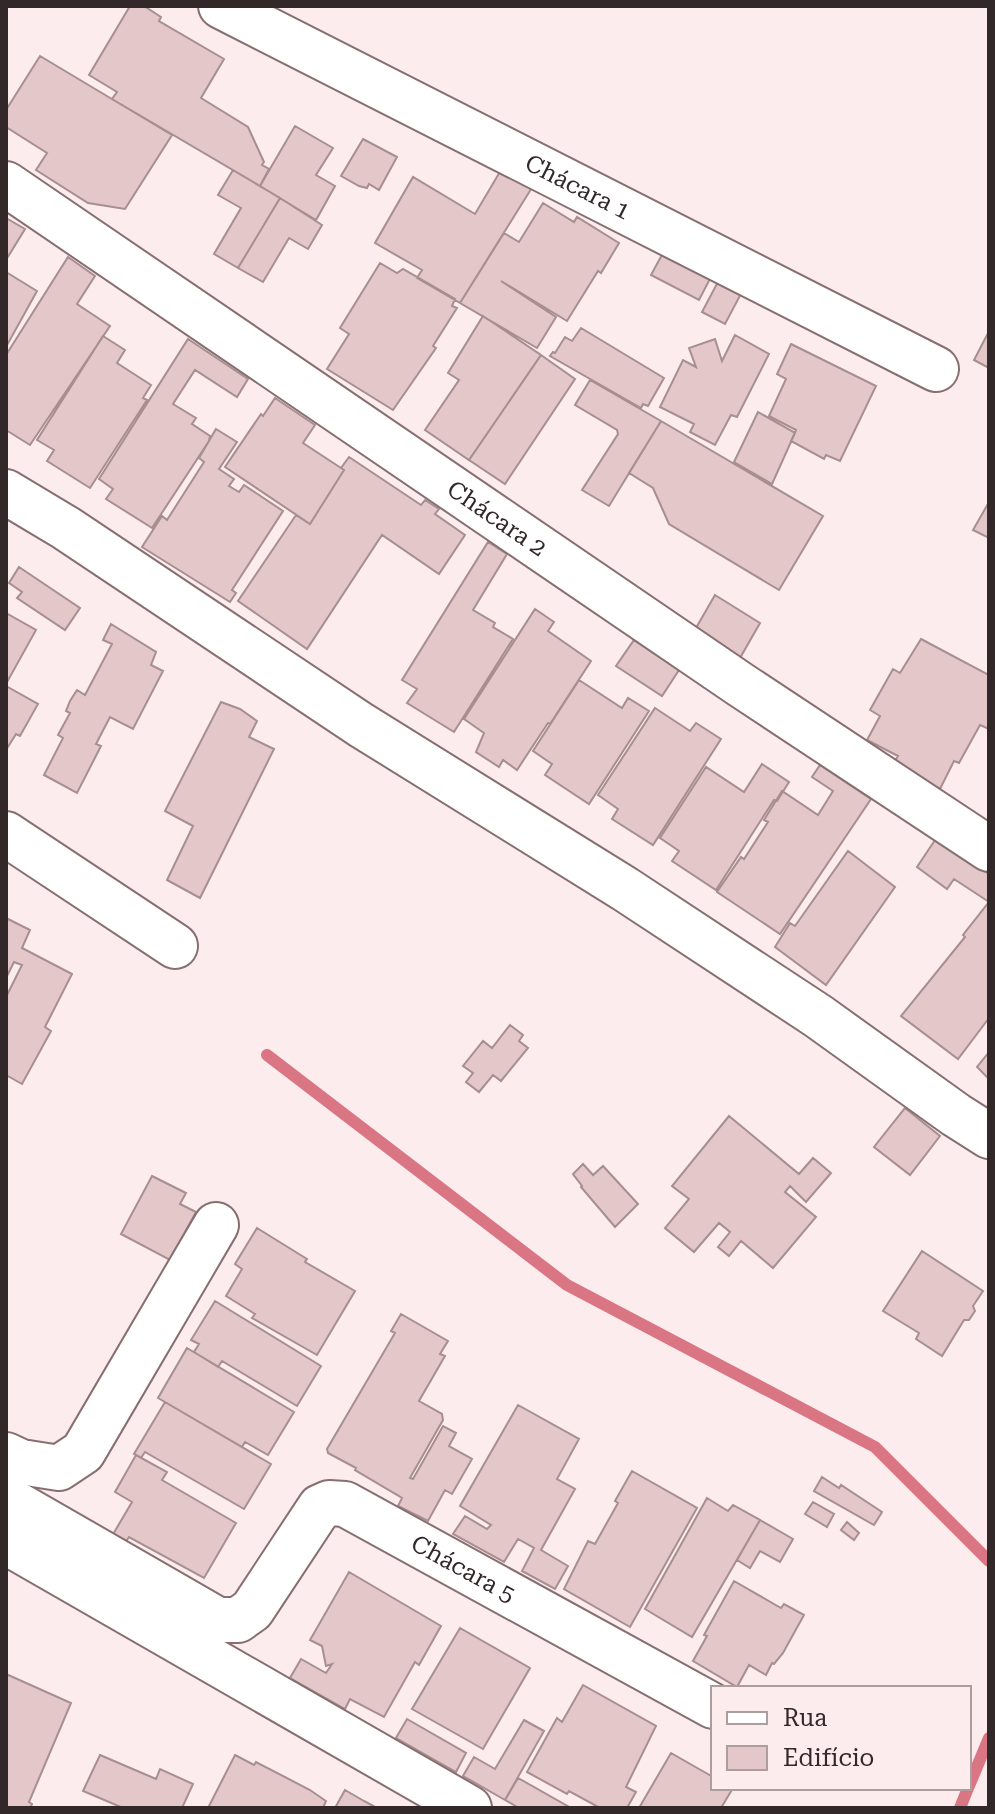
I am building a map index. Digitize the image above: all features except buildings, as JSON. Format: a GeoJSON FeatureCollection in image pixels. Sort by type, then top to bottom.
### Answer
{"type":"FeatureCollection","features":[{"type":"Feature","properties":{"kind":"street","name":"Chácara 1"},"geometry":{"type":"LineString","coordinates":[[221,6],[936,369]]}},
{"type":"Feature","properties":{"kind":"street","name":"Chácara 2"},"geometry":{"type":"LineString","coordinates":[[6,184],[741,685],[989,849]]}},
{"type":"Feature","properties":{"kind":"street"},"geometry":{"type":"LineString","coordinates":[[6,492],[79,537],[361,725],[625,889],[818,1016],[989,1136]]}},
{"type":"Feature","properties":{"kind":"street"},"geometry":{"type":"LineString","coordinates":[[6,834],[175,946]]}},
{"type":"Feature","properties":{"kind":"street"},"geometry":{"type":"LineString","coordinates":[[6,1455],[21,1462],[59,1468],[83,1452],[216,1225]]}},
{"type":"Feature","properties":{"kind":"street","name":"Chácara 5"},"geometry":{"type":"LineString","coordinates":[[6,1498],[218,1620],[238,1620],[252,1610],[320,1507],[336,1502],[345,1504],[711,1705]]}},
{"type":"Feature","properties":{"kind":"street"},"geometry":{"type":"LineString","coordinates":[[6,1542],[469,1808]]}},
{"type":"Feature","properties":{"kind":"waterway"},"geometry":{"type":"LineString","coordinates":[[267,1055],[567,1285],[875,1447],[989,1561]]}},
{"type":"Feature","properties":{"kind":"waterway"},"geometry":{"type":"LineString","coordinates":[[971,1781],[989,1738]]}},
{"type":"Feature","properties":{"kind":"waterway"},"geometry":{"type":"LineString","coordinates":[[960,1808],[967,1790]]}}]}
